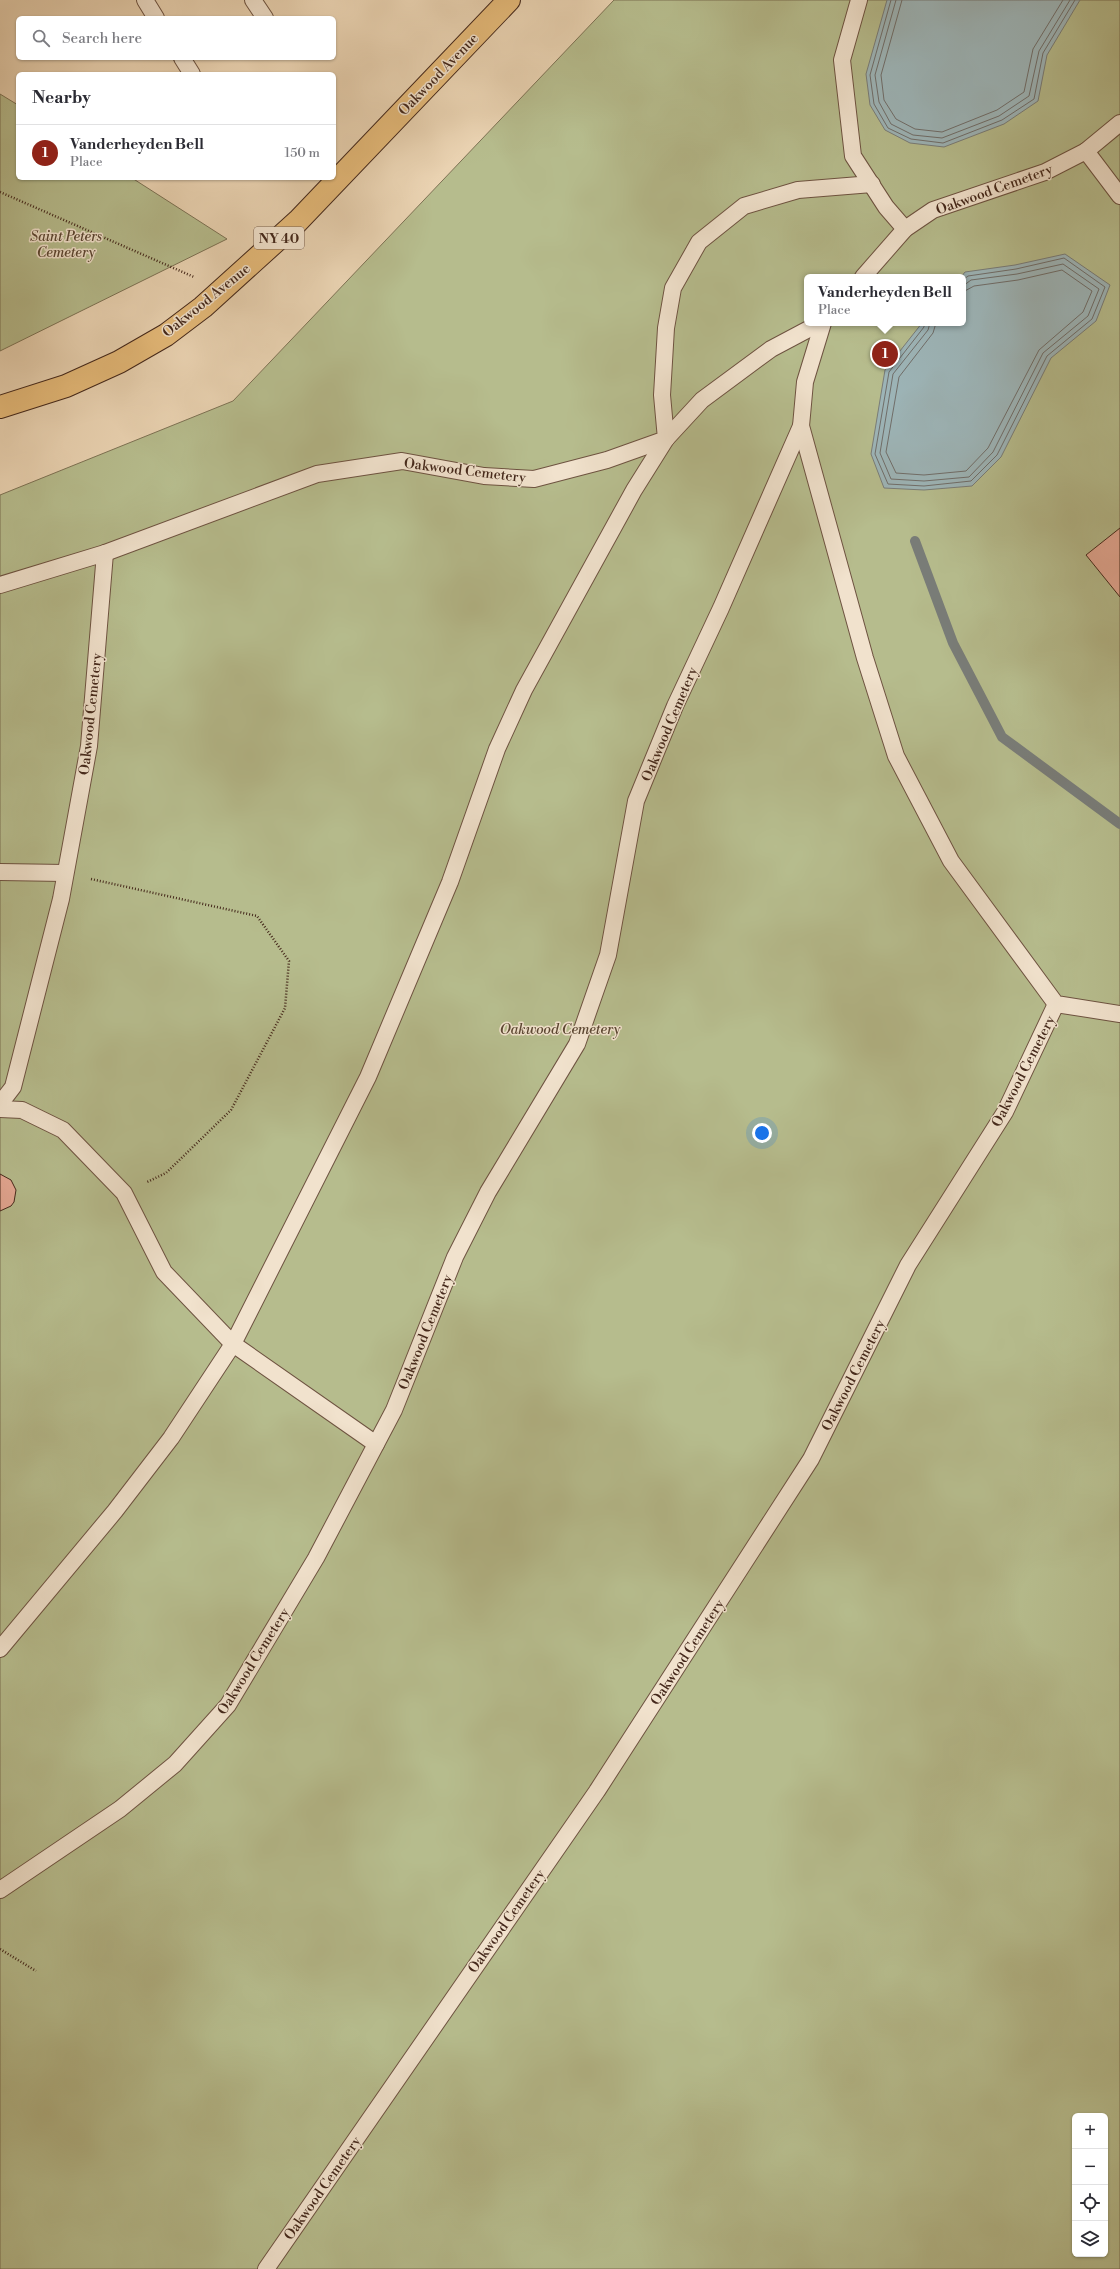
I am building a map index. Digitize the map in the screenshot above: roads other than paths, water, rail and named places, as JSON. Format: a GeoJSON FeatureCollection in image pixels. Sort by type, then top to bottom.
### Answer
{"type":"FeatureCollection","features":[{"type":"Feature","properties":{"kind":"main road","name":"Oakwood Avenue"},"geometry":{"type":"LineString","coordinates":[[0,407],[66,386],[119,362],[166,335],[222,290],[298,221],[509,0]]}},
{"type":"Feature","properties":{"kind":"lane"},"geometry":{"type":"LineString","coordinates":[[145,0],[155,16]]}},
{"type":"Feature","properties":{"kind":"lane"},"geometry":{"type":"LineString","coordinates":[[253,0],[264,16]]}},
{"type":"Feature","properties":{"kind":"lane"},"geometry":{"type":"LineString","coordinates":[[859,0],[842,60],[853,156],[886,207],[905,229]]}},
{"type":"Feature","properties":{"kind":"lane"},"geometry":{"type":"LineString","coordinates":[[183,60],[191,72]]}},
{"type":"Feature","properties":{"kind":"lane","name":"Oakwood Cemetery"},"geometry":{"type":"LineString","coordinates":[[866,274],[905,229],[933,210],[1045,172],[1086,152],[1120,123]]}},
{"type":"Feature","properties":{"kind":"lane"},"geometry":{"type":"LineString","coordinates":[[1086,152],[1120,196]]}},
{"type":"Feature","properties":{"kind":"lane"},"geometry":{"type":"LineString","coordinates":[[666,439],[662,395],[668,322],[673,288],[699,242],[744,206],[798,190],[872,184]]}},
{"type":"Feature","properties":{"kind":"lane","name":"Oakwood Cemetery"},"geometry":{"type":"LineString","coordinates":[[0,1648],[33,1612],[120,1505],[171,1438],[232,1344],[368,1077],[450,882],[497,750],[524,690],[634,490],[666,439],[702,400],[771,349],[814,326]]}},
{"type":"Feature","properties":{"kind":"lane","name":"Oakwood Cemetery"},"geometry":{"type":"LineString","coordinates":[[0,1890],[120,1809],[175,1764],[228,1705],[316,1558],[394,1410],[455,1256],[488,1192],[577,1044],[608,955],[636,801],[675,706],[721,608],[801,426],[806,382],[822,326]]}},
{"type":"Feature","properties":{"kind":"lane","name":"Oakwood Cemetery"},"geometry":{"type":"LineString","coordinates":[[801,426],[865,658],[896,756],[951,861],[1056,1004],[1120,1014]]}},
{"type":"Feature","properties":{"kind":"lane","name":"Oakwood Cemetery"},"geometry":{"type":"LineString","coordinates":[[0,585],[105,553],[317,474],[402,461],[484,476],[534,479],[608,460],[666,439]]}},
{"type":"Feature","properties":{"kind":"lane","name":"Oakwood Cemetery"},"geometry":{"type":"LineString","coordinates":[[0,1104],[13,1087],[61,899],[89,746],[105,553]]}},
{"type":"Feature","properties":{"kind":"lane"},"geometry":{"type":"LineString","coordinates":[[0,872],[65,873]]}},
{"type":"Feature","properties":{"kind":"lane","name":"Oakwood Cemetery"},"geometry":{"type":"LineString","coordinates":[[266,2269],[597,1792],[811,1459],[908,1265],[1005,1112],[1056,1004]]}},
{"type":"Feature","properties":{"kind":"lane"},"geometry":{"type":"LineString","coordinates":[[0,1109],[22,1110],[63,1130],[124,1193],[164,1272],[232,1344],[376,1444]]}},
{"type":"Feature","properties":{"kind":"water"},"geometry":{"type":"Polygon","coordinates":[[[887,0],[1080,0],[1047,55],[1038,101],[1004,124],[944,147],[910,143],[885,130],[870,105],[866,74],[887,0]]]}},
{"type":"Feature","properties":{"kind":"water"},"geometry":{"type":"Polygon","coordinates":[[[1065,254],[1110,285],[1096,321],[1051,358],[1001,457],[972,486],[924,490],[884,488],[871,454],[885,370],[920,326],[966,326],[966,274],[963,274],[965,272],[1015,265],[1065,254]]]}},
{"type":"Feature","properties":{"kind":"waterway"},"geometry":{"type":"LineString","coordinates":[[915,541],[953,643],[1002,737],[1120,824]]}},
{"type":"Feature","properties":{"kind":"place","name":"Vanderheyden Bell"},"geometry":{"type":"Point","coordinates":[885,354]}},
{"type":"Feature","properties":{"kind":"park label","name":"Saint Peters Cemetery"},"geometry":{"type":"Point","coordinates":[66,244]}}]}
